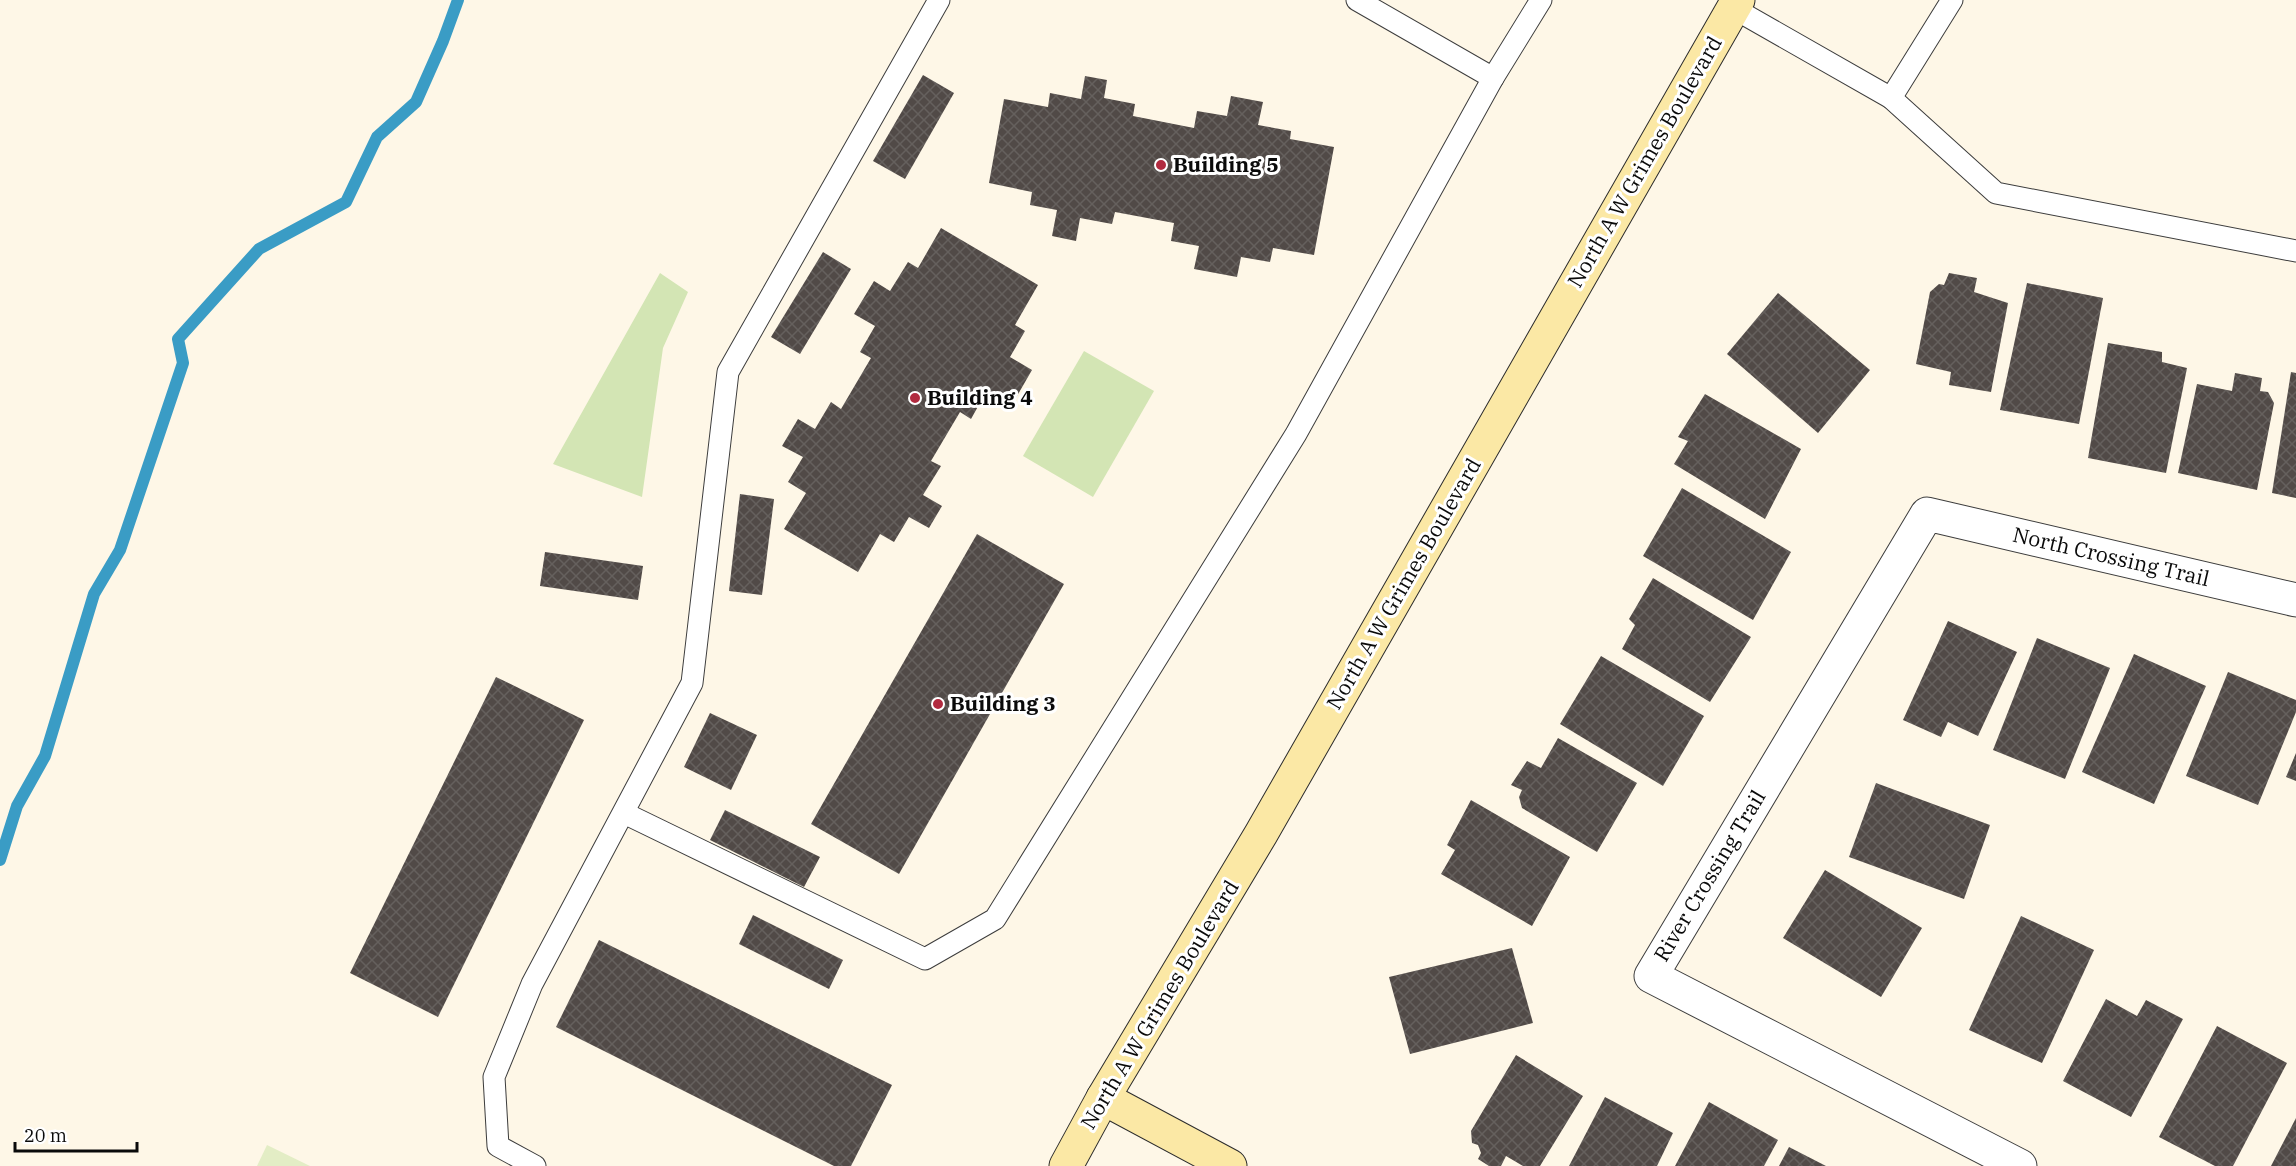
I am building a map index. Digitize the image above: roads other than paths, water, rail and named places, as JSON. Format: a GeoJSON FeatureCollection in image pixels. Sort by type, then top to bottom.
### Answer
{"type":"FeatureCollection","features":[{"type":"Feature","properties":{"kind":"main road","name":"North A W Grimes Boulevard"},"geometry":{"type":"LineString","coordinates":[[1066,1166],[1103,1098],[1262,834],[1735,4]]}},
{"type":"Feature","properties":{"kind":"main road"},"geometry":{"type":"LineString","coordinates":[[1103,1098],[1230,1166]]}},
{"type":"Feature","properties":{"kind":"street","name":"North Crossing Trail"},"geometry":{"type":"LineString","coordinates":[[1927,514],[2296,600]]}},
{"type":"Feature","properties":{"kind":"street","name":"River Crossing Trail"},"geometry":{"type":"LineString","coordinates":[[1927,514],[1651,976],[2020,1166]]}},
{"type":"Feature","properties":{"kind":"lane"},"geometry":{"type":"LineString","coordinates":[[535,1166],[498,1146],[494,1077],[532,984],[692,683],[728,372],[939,0]]}},
{"type":"Feature","properties":{"kind":"lane"},"geometry":{"type":"LineString","coordinates":[[1357,0],[1493,78]]}},
{"type":"Feature","properties":{"kind":"lane"},"geometry":{"type":"LineString","coordinates":[[624,813],[926,959],[995,919],[1296,434],[1493,78],[1541,0]]}},
{"type":"Feature","properties":{"kind":"lane"},"geometry":{"type":"LineString","coordinates":[[1891,98],[1952,0]]}},
{"type":"Feature","properties":{"kind":"lane"},"geometry":{"type":"LineString","coordinates":[[1735,4],[1891,98],[1996,193],[2296,251]]}},
{"type":"Feature","properties":{"kind":"waterway"},"geometry":{"type":"LineString","coordinates":[[0,860],[17,806],[45,756],[94,594],[120,550],[183,363],[178,339],[259,249],[346,202],[377,137],[416,102],[458,0]]}},
{"type":"Feature","properties":{"kind":"place","name":"Building 5"},"geometry":{"type":"Point","coordinates":[1161,165]}},
{"type":"Feature","properties":{"kind":"place","name":"Building 4"},"geometry":{"type":"Point","coordinates":[915,398]}},
{"type":"Feature","properties":{"kind":"place","name":"Building 3"},"geometry":{"type":"Point","coordinates":[938,704]}}]}
